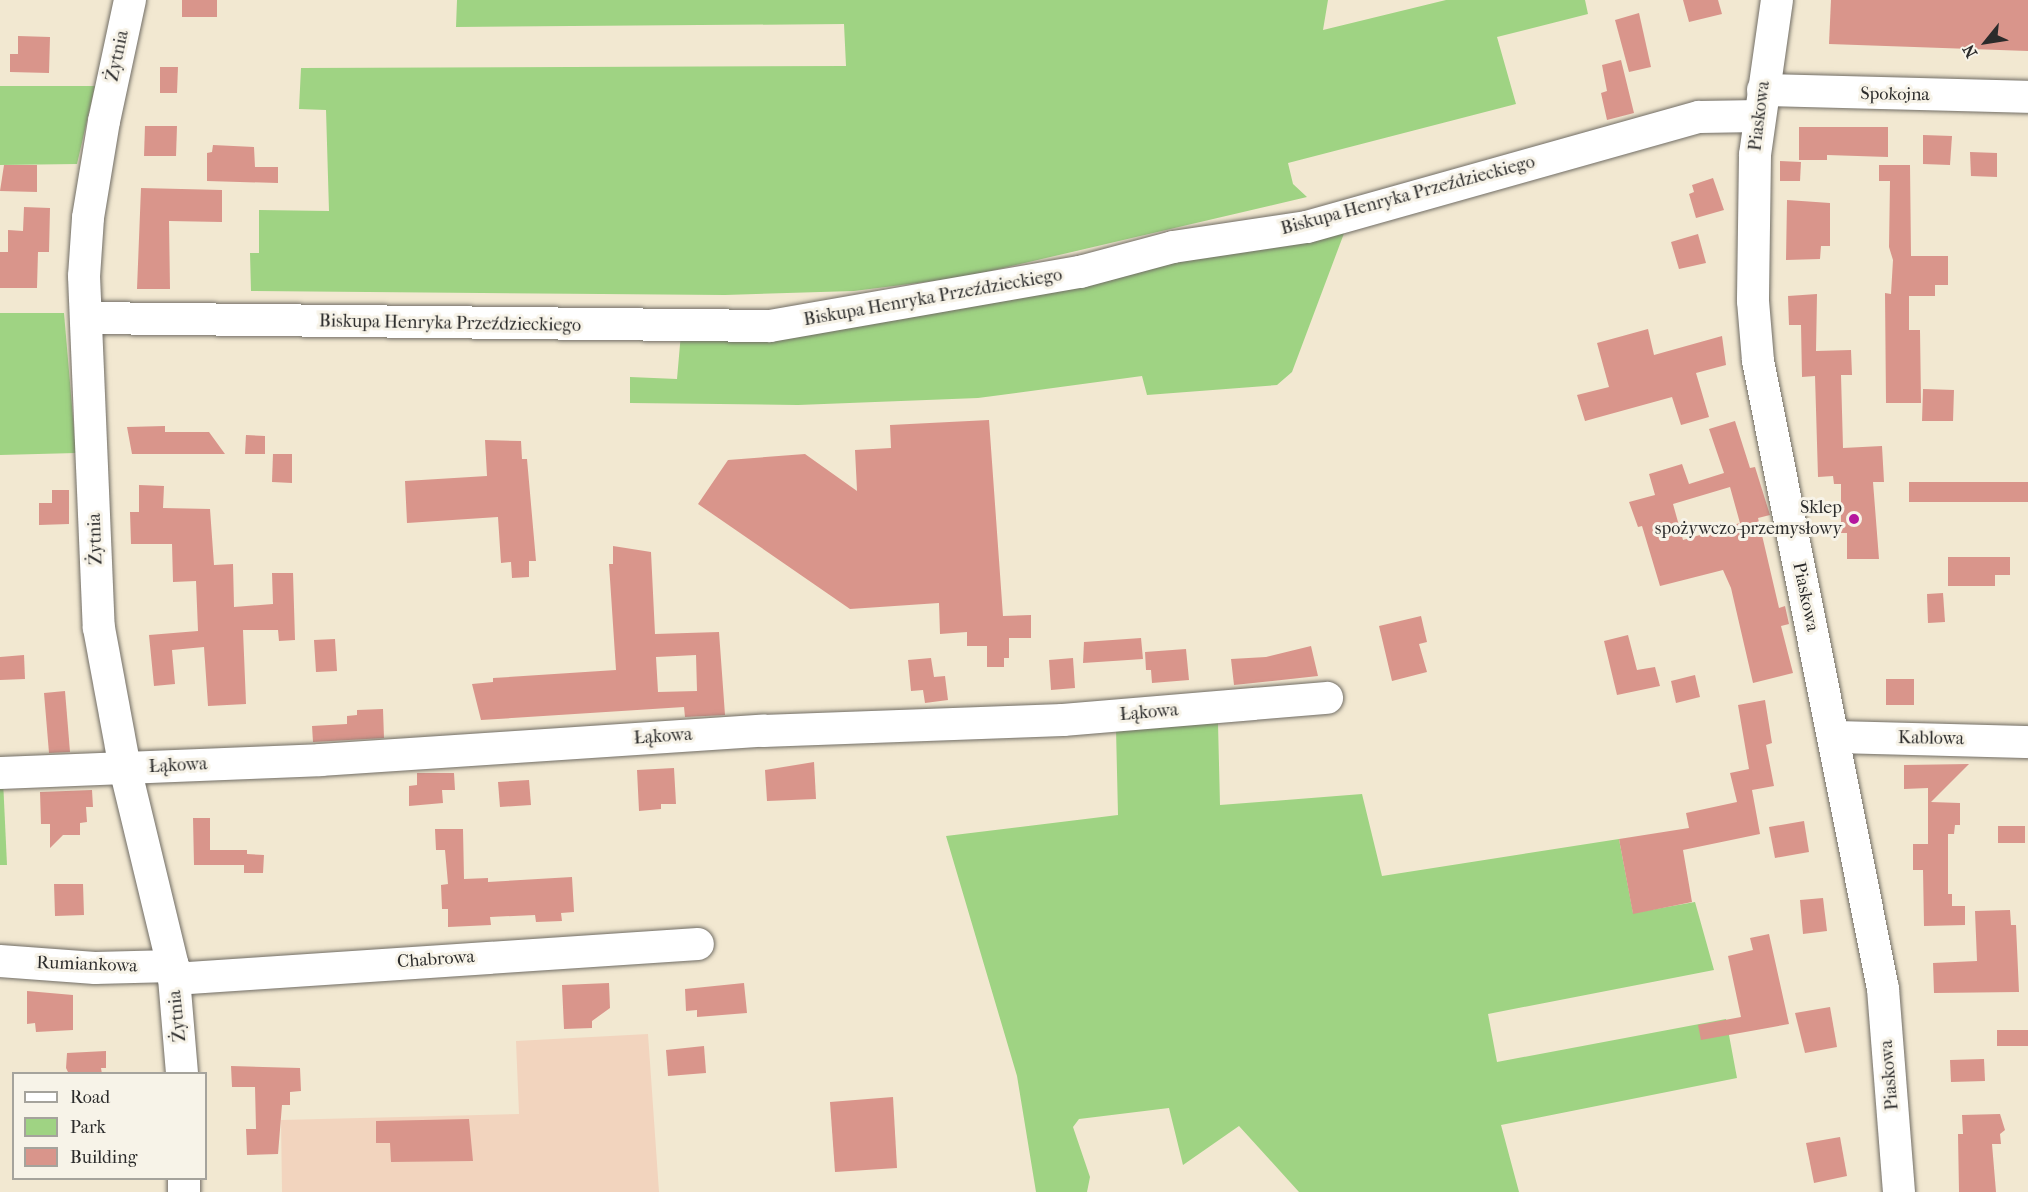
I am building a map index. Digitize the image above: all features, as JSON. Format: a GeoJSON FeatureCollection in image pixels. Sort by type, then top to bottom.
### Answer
{"type":"FeatureCollection","features":[{"type":"Feature","properties":{"kind":"street","name":"Żytnia"},"geometry":{"type":"LineString","coordinates":[[130,0],[88,218],[84,276],[99,628],[124,768],[174,972],[182,1072]]}},
{"type":"Feature","properties":{"kind":"street","name":"Piaskowa"},"geometry":{"type":"LineString","coordinates":[[1777,0],[1762,103],[1752,214],[1758,361],[1883,989],[1899,1192]]}},
{"type":"Feature","properties":{"kind":"street","name":"Spokojna"},"geometry":{"type":"LineString","coordinates":[[1762,103],[2028,97]]}},
{"type":"Feature","properties":{"kind":"street","name":"Biskupa Henryka Przeździeckiego"},"geometry":{"type":"LineString","coordinates":[[87,318],[770,326],[1080,272],[1173,246],[1307,227],[1700,117],[1762,103]]}},
{"type":"Feature","properties":{"kind":"street","name":"Łąkowa"},"geometry":{"type":"LineString","coordinates":[[0,774],[763,731],[1064,720],[1327,698]]}},
{"type":"Feature","properties":{"kind":"street","name":"Kablowa"},"geometry":{"type":"LineString","coordinates":[[1834,737],[2028,742]]}},
{"type":"Feature","properties":{"kind":"street","name":"Chabrowa"},"geometry":{"type":"LineString","coordinates":[[174,972],[698,944]]}},
{"type":"Feature","properties":{"kind":"street","name":"Rumiankowa"},"geometry":{"type":"LineString","coordinates":[[0,961],[95,969],[174,972]]}},
{"type":"Feature","properties":{"kind":"shaded area"},"geometry":{"type":"Polygon","coordinates":[[[648,1034],[659,1192],[282,1192],[281,1120],[519,1114],[516,1041],[648,1034]]]}},
{"type":"Feature","properties":{"kind":"green space"},"geometry":{"type":"Polygon","coordinates":[[[457,0],[1328,0],[1323,30],[1446,0],[1585,0],[1588,14],[1497,37],[1516,104],[1288,163],[1293,184],[1307,197],[965,277],[854,291],[725,295],[251,291],[250,253],[259,253],[259,210],[329,211],[326,110],[299,109],[301,68],[846,66],[844,24],[456,27],[457,0]]]}},
{"type":"Feature","properties":{"kind":"green space"},"geometry":{"type":"Polygon","coordinates":[[[0,86],[95,86],[77,164],[0,165],[0,86]]]}},
{"type":"Feature","properties":{"kind":"green space"},"geometry":{"type":"Polygon","coordinates":[[[1346,228],[1292,372],[1277,385],[1147,395],[1142,376],[978,398],[798,405],[630,403],[630,377],[677,379],[681,333],[791,332],[898,320],[1346,228]]]}},
{"type":"Feature","properties":{"kind":"green space"},"geometry":{"type":"Polygon","coordinates":[[[0,313],[64,313],[76,453],[0,455],[0,313]]]}},
{"type":"Feature","properties":{"kind":"green space"},"geometry":{"type":"Polygon","coordinates":[[[1218,723],[1220,805],[1362,794],[1382,876],[1619,839],[1633,913],[1695,902],[1714,970],[1488,1014],[1497,1062],[1726,1019],[1737,1078],[1501,1125],[1519,1192],[1299,1192],[1239,1126],[1183,1165],[1169,1108],[1079,1119],[1073,1127],[1090,1177],[1087,1192],[1036,1192],[1017,1076],[946,836],[1118,815],[1116,729],[1218,723]]]}},
{"type":"Feature","properties":{"kind":"green space"},"geometry":{"type":"Polygon","coordinates":[[[0,780],[3,780],[7,865],[0,865],[0,780]]]}},
{"type":"Feature","properties":{"kind":"building"},"geometry":{"type":"Polygon","coordinates":[[[182,0],[217,0],[217,17],[182,17],[182,0]]]}},
{"type":"Feature","properties":{"kind":"building"},"geometry":{"type":"Polygon","coordinates":[[[1683,0],[1718,0],[1722,14],[1689,22],[1683,0]]]}},
{"type":"Feature","properties":{"kind":"building"},"geometry":{"type":"Polygon","coordinates":[[[1831,0],[2028,0],[2028,51],[1829,44],[1831,0]]]}},
{"type":"Feature","properties":{"kind":"building"},"geometry":{"type":"Polygon","coordinates":[[[1639,13],[1651,67],[1629,72],[1615,20],[1639,13]]]}},
{"type":"Feature","properties":{"kind":"building"},"geometry":{"type":"Polygon","coordinates":[[[18,36],[50,37],[49,73],[10,72],[10,54],[18,54],[18,36]]]}},
{"type":"Feature","properties":{"kind":"building"},"geometry":{"type":"Polygon","coordinates":[[[1621,60],[1634,113],[1607,120],[1601,93],[1607,91],[1602,65],[1621,60]]]}},
{"type":"Feature","properties":{"kind":"building"},"geometry":{"type":"Polygon","coordinates":[[[160,67],[178,67],[177,93],[160,93],[160,67]]]}},
{"type":"Feature","properties":{"kind":"building"},"geometry":{"type":"Polygon","coordinates":[[[145,126],[177,126],[176,156],[144,156],[145,126]]]}},
{"type":"Feature","properties":{"kind":"building"},"geometry":{"type":"Polygon","coordinates":[[[1799,127],[1888,127],[1888,157],[1827,155],[1827,160],[1799,160],[1799,127]]]}},
{"type":"Feature","properties":{"kind":"building"},"geometry":{"type":"Polygon","coordinates":[[[1923,135],[1952,136],[1950,165],[1923,164],[1923,135]]]}},
{"type":"Feature","properties":{"kind":"building"},"geometry":{"type":"Polygon","coordinates":[[[213,145],[254,147],[255,167],[278,167],[278,183],[207,181],[207,153],[212,152],[213,145]]]}},
{"type":"Feature","properties":{"kind":"building"},"geometry":{"type":"Polygon","coordinates":[[[1970,152],[1997,153],[1997,177],[1971,176],[1970,152]]]}},
{"type":"Feature","properties":{"kind":"building"},"geometry":{"type":"Polygon","coordinates":[[[1780,161],[1801,162],[1800,181],[1780,181],[1780,161]]]}},
{"type":"Feature","properties":{"kind":"building"},"geometry":{"type":"Polygon","coordinates":[[[4,165],[37,165],[37,192],[0,191],[4,165]]]}},
{"type":"Feature","properties":{"kind":"building"},"geometry":{"type":"Polygon","coordinates":[[[1879,165],[1910,165],[1911,256],[1948,256],[1948,285],[1935,285],[1935,296],[1909,296],[1909,330],[1920,330],[1921,403],[1886,403],[1885,293],[1891,294],[1893,260],[1889,247],[1890,181],[1879,181],[1879,165]]]}},
{"type":"Feature","properties":{"kind":"building"},"geometry":{"type":"Polygon","coordinates":[[[1713,178],[1724,210],[1696,218],[1689,194],[1694,192],[1692,185],[1713,178]]]}},
{"type":"Feature","properties":{"kind":"building"},"geometry":{"type":"Polygon","coordinates":[[[141,188],[222,190],[222,222],[169,221],[170,289],[137,289],[141,188]]]}},
{"type":"Feature","properties":{"kind":"building"},"geometry":{"type":"Polygon","coordinates":[[[1787,200],[1830,203],[1830,246],[1821,246],[1820,259],[1786,260],[1787,200]]]}},
{"type":"Feature","properties":{"kind":"building"},"geometry":{"type":"Polygon","coordinates":[[[24,207],[50,208],[49,252],[38,252],[37,288],[0,288],[0,252],[8,252],[8,230],[23,231],[24,207]]]}},
{"type":"Feature","properties":{"kind":"building"},"geometry":{"type":"Polygon","coordinates":[[[1698,234],[1706,263],[1679,269],[1671,242],[1698,234]]]}},
{"type":"Feature","properties":{"kind":"building"},"geometry":{"type":"Polygon","coordinates":[[[1817,294],[1816,351],[1851,350],[1852,375],[1841,375],[1843,448],[1882,446],[1884,482],[1873,482],[1879,559],[1847,559],[1847,533],[1841,533],[1841,484],[1834,484],[1833,476],[1818,477],[1815,376],[1802,377],[1801,325],[1789,325],[1788,296],[1817,294]]]}},
{"type":"Feature","properties":{"kind":"building"},"geometry":{"type":"Polygon","coordinates":[[[1648,329],[1654,355],[1722,336],[1726,365],[1696,373],[1709,417],[1681,425],[1672,397],[1585,421],[1577,395],[1609,387],[1597,343],[1648,329]]]}},
{"type":"Feature","properties":{"kind":"building"},"geometry":{"type":"Polygon","coordinates":[[[1923,389],[1954,390],[1953,421],[1922,421],[1923,389]]]}},
{"type":"Feature","properties":{"kind":"building"},"geometry":{"type":"Polygon","coordinates":[[[989,420],[1003,616],[1031,615],[1031,638],[1009,638],[1009,658],[1004,658],[1004,667],[987,667],[987,646],[967,646],[967,632],[940,634],[939,603],[850,609],[698,504],[728,460],[805,454],[857,491],[855,450],[891,448],[890,425],[989,420]]]}},
{"type":"Feature","properties":{"kind":"building"},"geometry":{"type":"Polygon","coordinates":[[[1735,421],[1750,468],[1755,467],[1770,515],[1758,518],[1779,608],[1785,606],[1789,624],[1781,626],[1793,673],[1753,683],[1731,588],[1723,570],[1660,586],[1642,526],[1638,527],[1629,502],[1655,495],[1649,474],[1682,464],[1689,484],[1724,473],[1709,429],[1735,421]],[[1730,487],[1673,504],[1683,540],[1740,523],[1730,487]]]}},
{"type":"Feature","properties":{"kind":"building"},"geometry":{"type":"Polygon","coordinates":[[[165,426],[165,432],[209,432],[225,454],[132,454],[127,427],[165,426]]]}},
{"type":"Feature","properties":{"kind":"building"},"geometry":{"type":"Polygon","coordinates":[[[246,435],[265,436],[265,454],[245,454],[246,435]]]}},
{"type":"Feature","properties":{"kind":"building"},"geometry":{"type":"Polygon","coordinates":[[[485,440],[521,441],[522,459],[527,459],[536,561],[529,561],[529,577],[512,578],[511,562],[501,563],[498,517],[407,523],[405,481],[487,476],[485,440]]]}},
{"type":"Feature","properties":{"kind":"building"},"geometry":{"type":"Polygon","coordinates":[[[273,454],[292,454],[292,483],[272,482],[273,454]]]}},
{"type":"Feature","properties":{"kind":"building"},"geometry":{"type":"Polygon","coordinates":[[[1909,482],[2028,482],[2028,502],[1909,502],[1909,482]]]}},
{"type":"Feature","properties":{"kind":"building"},"geometry":{"type":"Polygon","coordinates":[[[139,485],[164,486],[163,508],[210,509],[214,565],[233,564],[234,607],[273,604],[272,573],[293,573],[295,640],[279,641],[278,630],[243,630],[246,704],[208,706],[204,647],[172,650],[175,684],[154,686],[149,635],[198,631],[196,581],[173,582],[172,544],[131,544],[130,512],[139,512],[139,485]]]}},
{"type":"Feature","properties":{"kind":"building"},"geometry":{"type":"Polygon","coordinates":[[[52,490],[69,490],[69,524],[39,525],[39,503],[52,503],[52,490]]]}},
{"type":"Feature","properties":{"kind":"building"},"geometry":{"type":"Polygon","coordinates":[[[613,546],[651,552],[655,634],[719,632],[725,715],[685,717],[684,707],[481,720],[472,684],[493,682],[493,678],[616,670],[609,564],[613,564],[613,546]],[[696,655],[656,657],[658,692],[697,691],[696,655]]]}},
{"type":"Feature","properties":{"kind":"building"},"geometry":{"type":"Polygon","coordinates":[[[1948,557],[2010,557],[2010,575],[1995,575],[1995,586],[1948,586],[1948,557]]]}},
{"type":"Feature","properties":{"kind":"building"},"geometry":{"type":"Polygon","coordinates":[[[1943,593],[1945,622],[1928,623],[1927,594],[1943,593]]]}},
{"type":"Feature","properties":{"kind":"building"},"geometry":{"type":"Polygon","coordinates":[[[1421,616],[1427,642],[1419,644],[1427,672],[1392,681],[1379,626],[1421,616]]]}},
{"type":"Feature","properties":{"kind":"building"},"geometry":{"type":"Polygon","coordinates":[[[1628,635],[1637,670],[1655,667],[1660,686],[1617,695],[1604,641],[1628,635]]]}},
{"type":"Feature","properties":{"kind":"building"},"geometry":{"type":"Polygon","coordinates":[[[1141,638],[1143,659],[1083,663],[1084,642],[1141,638]]]}},
{"type":"Feature","properties":{"kind":"building"},"geometry":{"type":"Polygon","coordinates":[[[335,639],[337,671],[316,672],[314,640],[335,639]]]}},
{"type":"Feature","properties":{"kind":"building"},"geometry":{"type":"Polygon","coordinates":[[[1311,646],[1318,676],[1234,685],[1231,659],[1266,657],[1311,646]]]}},
{"type":"Feature","properties":{"kind":"building"},"geometry":{"type":"Polygon","coordinates":[[[1186,649],[1189,680],[1152,683],[1151,670],[1146,670],[1145,652],[1186,649]]]}},
{"type":"Feature","properties":{"kind":"building"},"geometry":{"type":"Polygon","coordinates":[[[24,655],[25,679],[0,680],[0,657],[24,655]]]}},
{"type":"Feature","properties":{"kind":"building"},"geometry":{"type":"Polygon","coordinates":[[[931,658],[934,677],[945,676],[948,700],[925,703],[923,690],[911,691],[908,660],[931,658]]]}},
{"type":"Feature","properties":{"kind":"building"},"geometry":{"type":"Polygon","coordinates":[[[1073,658],[1075,688],[1051,690],[1049,660],[1073,658]]]}},
{"type":"Feature","properties":{"kind":"building"},"geometry":{"type":"Polygon","coordinates":[[[1695,675],[1700,697],[1676,703],[1671,681],[1695,675]]]}},
{"type":"Feature","properties":{"kind":"building"},"geometry":{"type":"Polygon","coordinates":[[[1886,679],[1914,679],[1914,705],[1886,705],[1886,679]]]}},
{"type":"Feature","properties":{"kind":"building"},"geometry":{"type":"Polygon","coordinates":[[[65,691],[70,752],[49,753],[44,693],[65,691]]]}},
{"type":"Feature","properties":{"kind":"building"},"geometry":{"type":"Polygon","coordinates":[[[1765,700],[1772,743],[1766,745],[1774,786],[1752,790],[1760,834],[1683,850],[1692,902],[1633,914],[1619,839],[1689,828],[1686,813],[1737,802],[1730,773],[1749,769],[1738,705],[1765,700]]]}},
{"type":"Feature","properties":{"kind":"building"},"geometry":{"type":"Polygon","coordinates":[[[383,709],[384,738],[313,742],[312,726],[347,724],[347,716],[357,715],[357,710],[383,709]]]}},
{"type":"Feature","properties":{"kind":"building"},"geometry":{"type":"Polygon","coordinates":[[[814,762],[816,799],[767,801],[765,770],[814,762]]]}},
{"type":"Feature","properties":{"kind":"building"},"geometry":{"type":"Polygon","coordinates":[[[1969,764],[1931,802],[1960,803],[1960,825],[1955,825],[1954,834],[1948,834],[1948,894],[1952,894],[1952,906],[1965,906],[1965,925],[1924,926],[1923,870],[1913,870],[1913,844],[1928,844],[1928,788],[1904,789],[1904,765],[1969,764]]]}},
{"type":"Feature","properties":{"kind":"building"},"geometry":{"type":"Polygon","coordinates":[[[674,768],[676,804],[661,804],[661,809],[639,811],[637,770],[674,768]]]}},
{"type":"Feature","properties":{"kind":"building"},"geometry":{"type":"Polygon","coordinates":[[[417,773],[454,773],[455,790],[442,790],[443,803],[409,806],[409,786],[417,785],[417,773]]]}},
{"type":"Feature","properties":{"kind":"building"},"geometry":{"type":"Polygon","coordinates":[[[529,780],[531,805],[500,807],[498,782],[529,780]]]}},
{"type":"Feature","properties":{"kind":"building"},"geometry":{"type":"Polygon","coordinates":[[[92,790],[93,807],[86,807],[87,822],[80,823],[80,835],[63,835],[50,848],[50,824],[41,824],[40,792],[92,790]]]}},
{"type":"Feature","properties":{"kind":"building"},"geometry":{"type":"Polygon","coordinates":[[[193,818],[210,818],[210,850],[247,850],[247,854],[264,855],[263,873],[244,873],[244,865],[194,865],[193,818]]]}},
{"type":"Feature","properties":{"kind":"building"},"geometry":{"type":"Polygon","coordinates":[[[1804,821],[1809,852],[1775,858],[1769,827],[1804,821]]]}},
{"type":"Feature","properties":{"kind":"building"},"geometry":{"type":"Polygon","coordinates":[[[1998,826],[2025,826],[2025,843],[1998,843],[1998,826]]]}},
{"type":"Feature","properties":{"kind":"building"},"geometry":{"type":"Polygon","coordinates":[[[435,829],[463,829],[464,879],[488,878],[488,882],[572,877],[574,912],[561,913],[562,921],[536,922],[535,915],[490,917],[491,925],[448,927],[448,909],[442,909],[441,885],[448,884],[445,850],[436,850],[435,829]]]}},
{"type":"Feature","properties":{"kind":"building"},"geometry":{"type":"Polygon","coordinates":[[[54,884],[83,884],[84,915],[55,916],[54,884]]]}},
{"type":"Feature","properties":{"kind":"building"},"geometry":{"type":"Polygon","coordinates":[[[1823,898],[1827,931],[1803,934],[1800,900],[1823,898]]]}},
{"type":"Feature","properties":{"kind":"building"},"geometry":{"type":"Polygon","coordinates":[[[2010,910],[2011,925],[2016,925],[2019,992],[1934,993],[1933,963],[1977,961],[1975,911],[2010,910]]]}},
{"type":"Feature","properties":{"kind":"building"},"geometry":{"type":"Polygon","coordinates":[[[1769,934],[1789,1024],[1701,1040],[1698,1025],[1741,1017],[1728,956],[1753,950],[1750,938],[1769,934]]]}},
{"type":"Feature","properties":{"kind":"building"},"geometry":{"type":"Polygon","coordinates":[[[609,983],[610,1008],[592,1021],[592,1028],[564,1029],[562,985],[609,983]]]}},
{"type":"Feature","properties":{"kind":"building"},"geometry":{"type":"Polygon","coordinates":[[[744,983],[747,1013],[697,1017],[697,1010],[686,1011],[685,989],[744,983]]]}},
{"type":"Feature","properties":{"kind":"building"},"geometry":{"type":"Polygon","coordinates":[[[27,991],[73,995],[73,1030],[36,1032],[35,1023],[27,1024],[27,991]]]}},
{"type":"Feature","properties":{"kind":"building"},"geometry":{"type":"Polygon","coordinates":[[[1830,1007],[1837,1047],[1805,1053],[1795,1013],[1830,1007]]]}},
{"type":"Feature","properties":{"kind":"building"},"geometry":{"type":"Polygon","coordinates":[[[1997,1030],[2028,1030],[2028,1046],[1997,1046],[1997,1030]]]}},
{"type":"Feature","properties":{"kind":"building"},"geometry":{"type":"Polygon","coordinates":[[[704,1046],[706,1073],[668,1076],[666,1050],[704,1046]]]}},
{"type":"Feature","properties":{"kind":"building"},"geometry":{"type":"Polygon","coordinates":[[[106,1051],[106,1068],[101,1068],[102,1072],[68,1072],[67,1053],[106,1051]]]}},
{"type":"Feature","properties":{"kind":"building"},"geometry":{"type":"Polygon","coordinates":[[[1984,1059],[1985,1081],[1951,1082],[1950,1060],[1984,1059]]]}},
{"type":"Feature","properties":{"kind":"building"},"geometry":{"type":"Polygon","coordinates":[[[231,1066],[300,1068],[301,1091],[290,1092],[290,1105],[282,1105],[278,1154],[247,1155],[246,1129],[256,1129],[255,1087],[232,1087],[231,1066]]]}},
{"type":"Feature","properties":{"kind":"building"},"geometry":{"type":"Polygon","coordinates":[[[893,1097],[897,1168],[835,1172],[830,1102],[893,1097]]]}},
{"type":"Feature","properties":{"kind":"building"},"geometry":{"type":"Polygon","coordinates":[[[2000,1114],[2005,1130],[2000,1134],[2001,1144],[1992,1144],[1996,1192],[1959,1192],[1958,1134],[1963,1134],[1962,1115],[2000,1114]]]}},
{"type":"Feature","properties":{"kind":"building"},"geometry":{"type":"Polygon","coordinates":[[[469,1119],[473,1161],[391,1162],[390,1143],[376,1143],[376,1121],[469,1119]]]}},
{"type":"Feature","properties":{"kind":"building"},"geometry":{"type":"Polygon","coordinates":[[[1840,1137],[1847,1176],[1814,1183],[1806,1143],[1840,1137]]]}},
{"type":"Feature","properties":{"kind":"place","name":"Sklep spożywczo-przemysłowy"},"geometry":{"type":"Point","coordinates":[1854,519]}}]}
